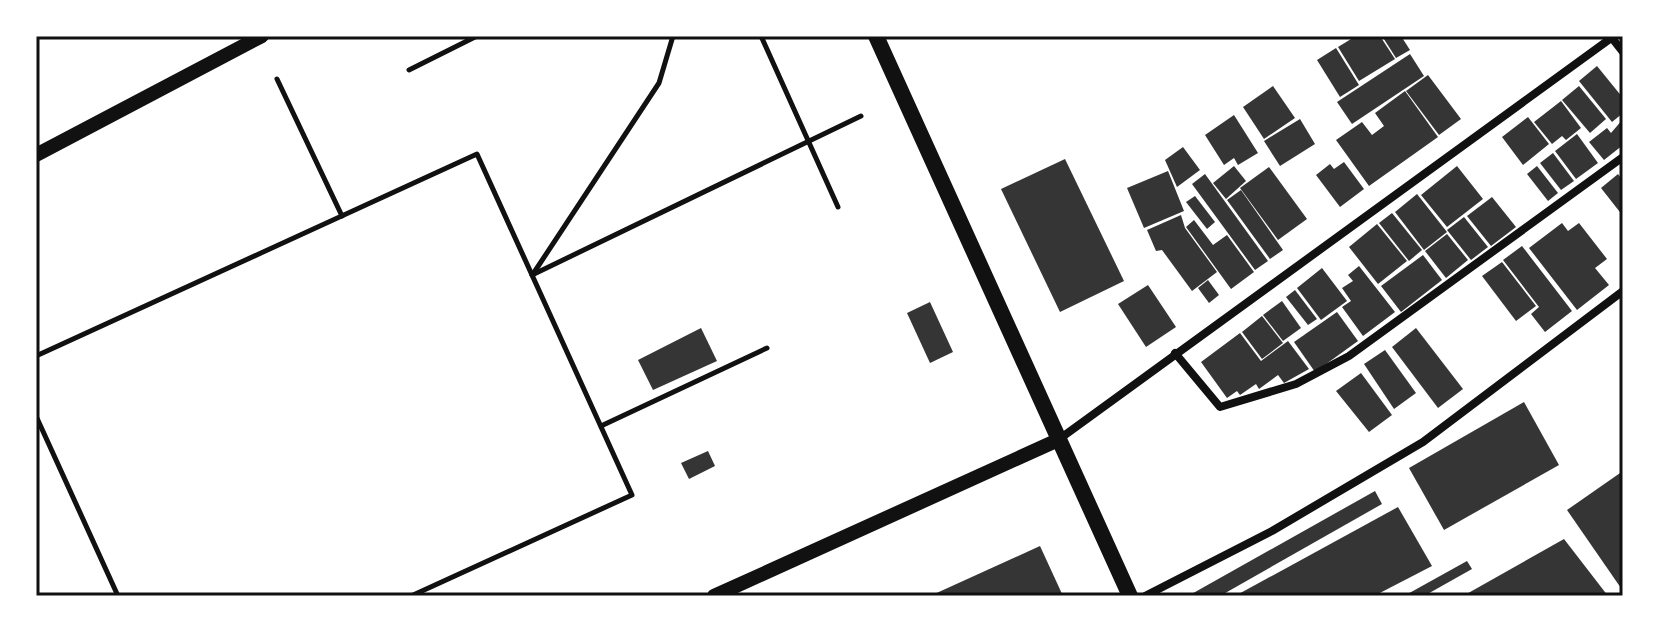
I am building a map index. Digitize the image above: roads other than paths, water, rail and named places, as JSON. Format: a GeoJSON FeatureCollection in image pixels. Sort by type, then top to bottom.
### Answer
{"type":"FeatureCollection","features":[{"type":"Feature","properties":{"kind":"main road"},"geometry":{"type":"LineString","coordinates":[[876,36],[1130,596]]}},
{"type":"Feature","properties":{"kind":"street"},"geometry":{"type":"LineString","coordinates":[[36,155],[262,36]]}},
{"type":"Feature","properties":{"kind":"street"},"geometry":{"type":"LineString","coordinates":[[714,596],[1058,440],[1613,37],[1623,52]]}},
{"type":"Feature","properties":{"kind":"street"},"geometry":{"type":"LineString","coordinates":[[1175,353],[1220,407],[1296,384],[1349,356],[1416,311],[1623,157]]}},
{"type":"Feature","properties":{"kind":"street"},"geometry":{"type":"LineString","coordinates":[[1145,596],[1272,531],[1423,442],[1623,291]]}}]}
